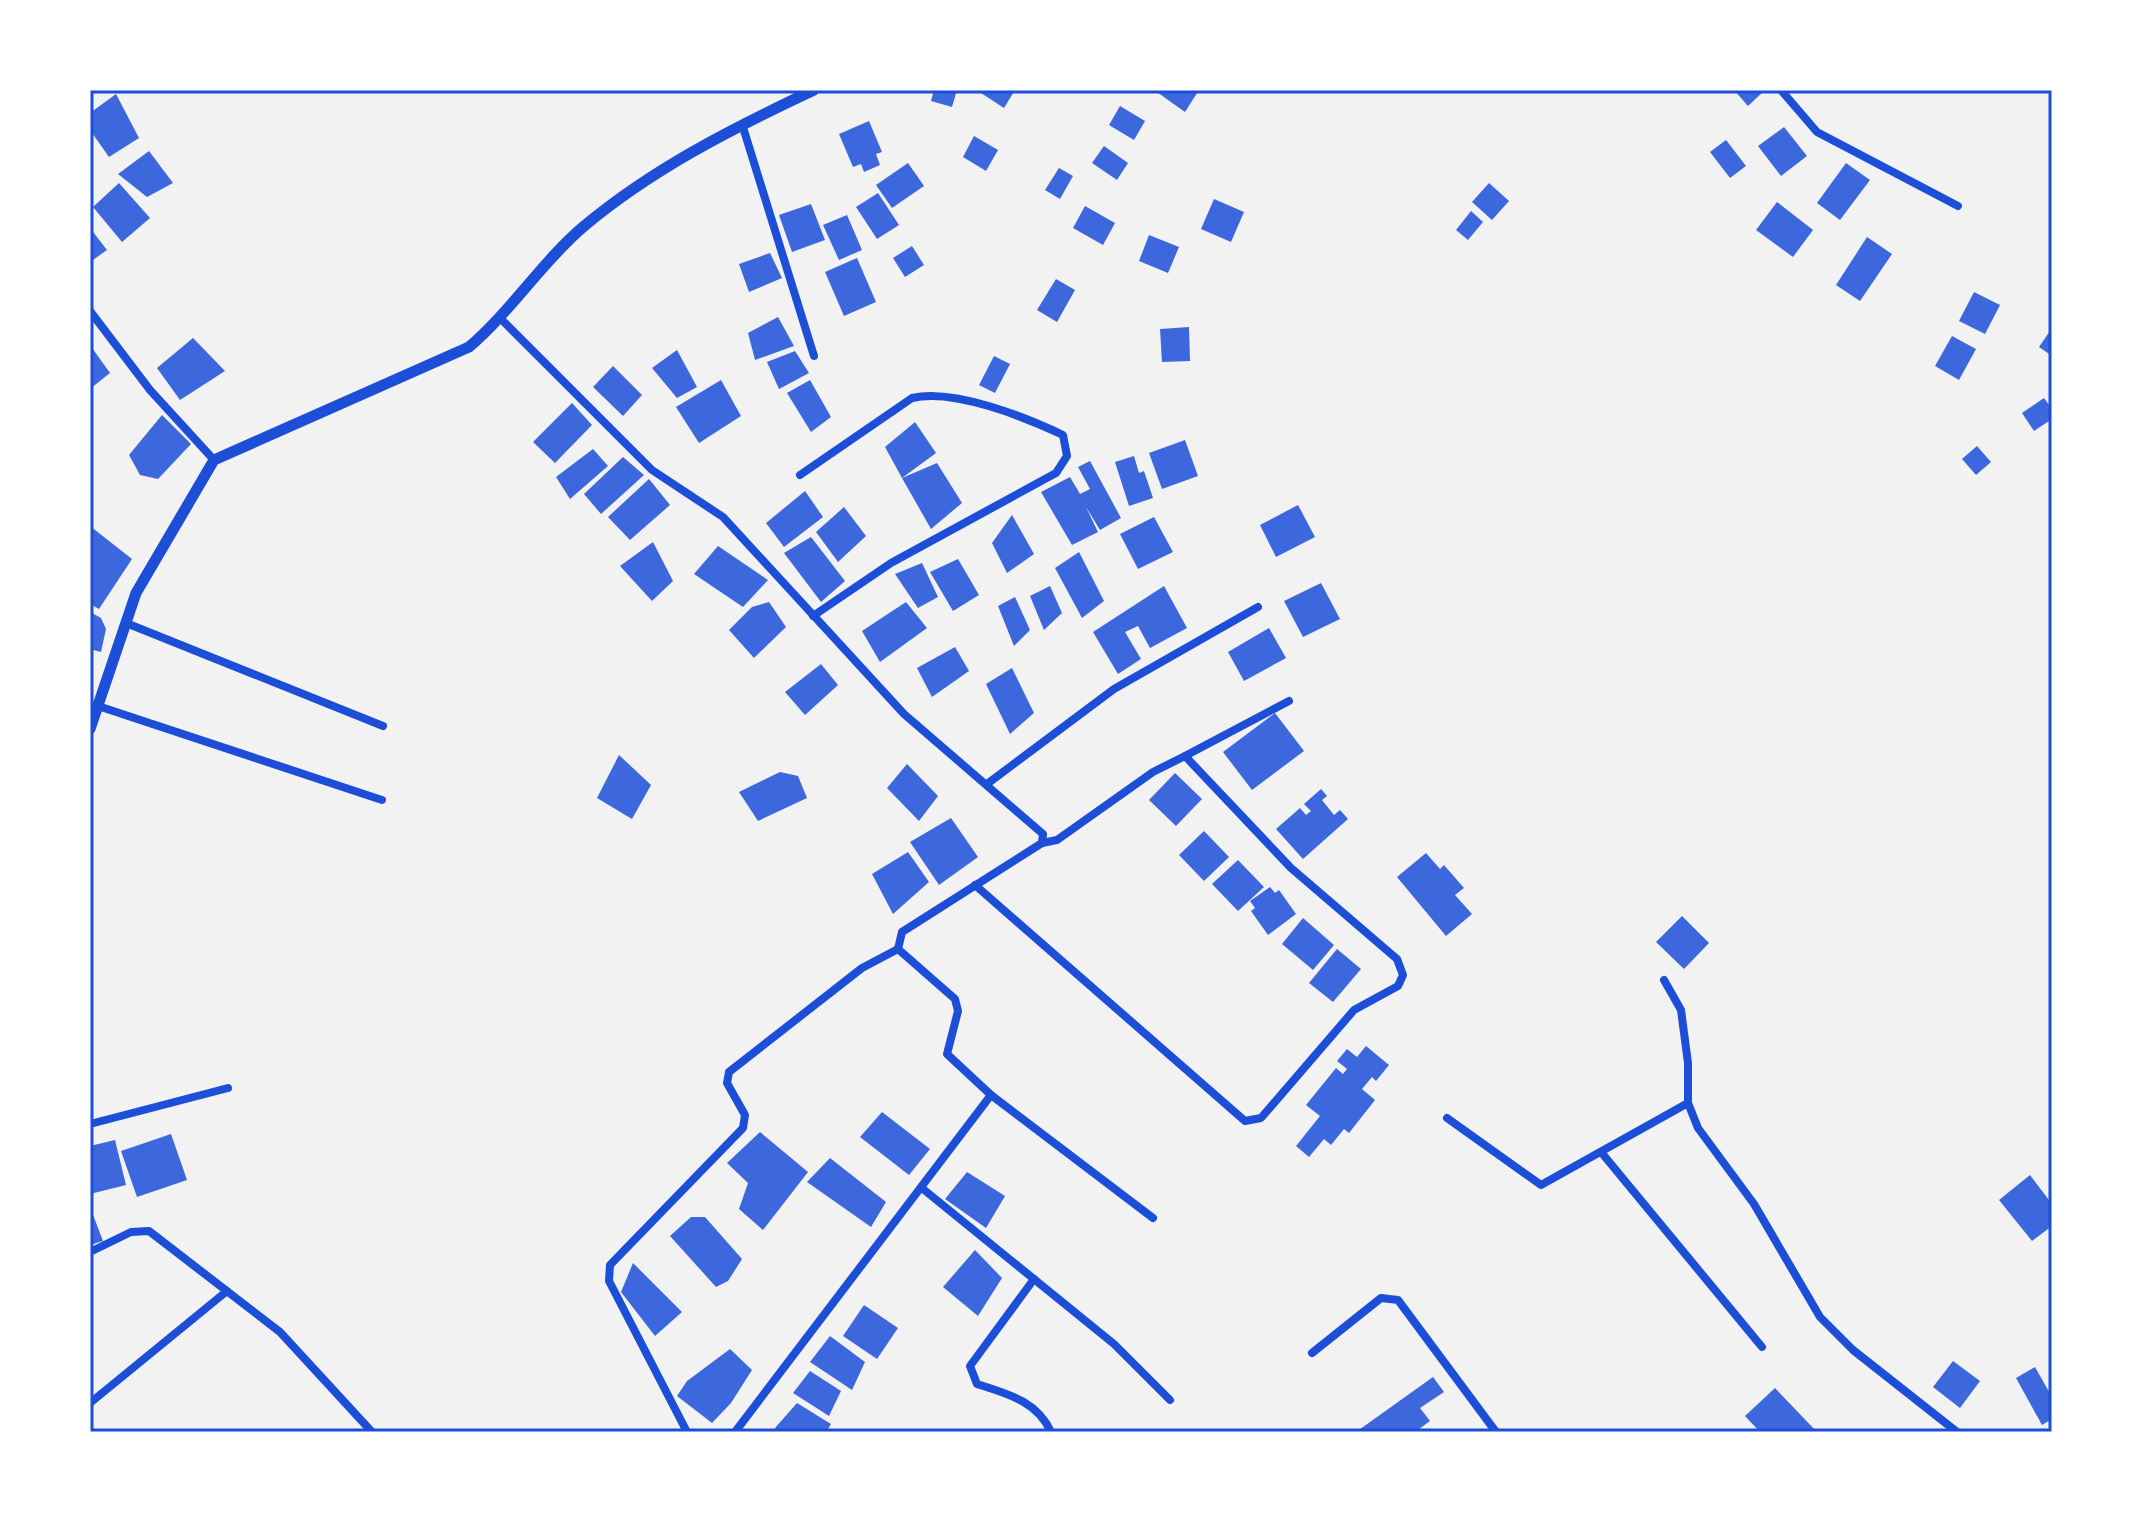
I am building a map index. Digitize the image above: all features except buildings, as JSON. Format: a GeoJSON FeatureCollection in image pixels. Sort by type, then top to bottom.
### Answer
{"type":"FeatureCollection","features":[{"type":"Feature","properties":{"kind":"street"},"geometry":{"type":"LineString","coordinates":[[90,729],[136,593],[214,460],[469,347],[501,319],[581,229],[647,179],[742,124],[814,90]]}},
{"type":"Feature","properties":{"kind":"street"},"geometry":{"type":"LineString","coordinates":[[1781,90],[1817,132],[1958,206]]}},
{"type":"Feature","properties":{"kind":"street"},"geometry":{"type":"LineString","coordinates":[[742,124],[814,356]]}},
{"type":"Feature","properties":{"kind":"street"},"geometry":{"type":"LineString","coordinates":[[90,311],[150,390],[214,460]]}},
{"type":"Feature","properties":{"kind":"street"},"geometry":{"type":"LineString","coordinates":[[501,319],[652,470],[723,517],[904,714],[1043,834],[1042,843]]}},
{"type":"Feature","properties":{"kind":"street"},"geometry":{"type":"LineString","coordinates":[[800,475],[912,398],[928,394],[1023,416],[1063,435],[1067,456],[1056,473],[891,563],[813,616]]}},
{"type":"Feature","properties":{"kind":"street"},"geometry":{"type":"LineString","coordinates":[[987,784],[1114,689],[1258,607]]}},
{"type":"Feature","properties":{"kind":"street"},"geometry":{"type":"LineString","coordinates":[[126,623],[383,726]]}},
{"type":"Feature","properties":{"kind":"street"},"geometry":{"type":"LineString","coordinates":[[687,1432],[609,1281],[610,1265],[743,1128],[745,1115],[727,1083],[729,1072],[862,968],[898,949],[902,932],[1042,843],[1057,840],[1153,772],[1289,701]]}},
{"type":"Feature","properties":{"kind":"street"},"geometry":{"type":"LineString","coordinates":[[98,706],[382,800]]}},
{"type":"Feature","properties":{"kind":"street"},"geometry":{"type":"LineString","coordinates":[[975,885],[1245,1121],[1261,1118],[1354,1010],[1398,986],[1403,975],[1397,959],[1291,868],[1185,756]]}},
{"type":"Feature","properties":{"kind":"street"},"geometry":{"type":"LineString","coordinates":[[898,949],[955,999],[958,1011],[947,1054],[991,1095],[1153,1218]]}},
{"type":"Feature","properties":{"kind":"street"},"geometry":{"type":"LineString","coordinates":[[1664,980],[1681,1010],[1688,1063],[1688,1103],[1698,1128],[1754,1204],[1820,1317],[1853,1350],[1957,1432]]}},
{"type":"Feature","properties":{"kind":"street"},"geometry":{"type":"LineString","coordinates":[[90,1124],[228,1088]]}},
{"type":"Feature","properties":{"kind":"street"},"geometry":{"type":"LineString","coordinates":[[735,1432],[923,1189],[991,1095]]}},
{"type":"Feature","properties":{"kind":"street"},"geometry":{"type":"LineString","coordinates":[[1447,1118],[1541,1185],[1688,1103]]}},
{"type":"Feature","properties":{"kind":"street"},"geometry":{"type":"LineString","coordinates":[[1601,1152],[1762,1347]]}},
{"type":"Feature","properties":{"kind":"street"},"geometry":{"type":"LineString","coordinates":[[923,1189],[1114,1344],[1170,1400]]}},
{"type":"Feature","properties":{"kind":"street"},"geometry":{"type":"LineString","coordinates":[[90,1252],[131,1232],[149,1231],[280,1332],[372,1432]]}},
{"type":"Feature","properties":{"kind":"street"},"geometry":{"type":"LineString","coordinates":[[1034,1279],[970,1366],[977,1384],[1031,1404],[1043,1415],[1051,1432]]}},
{"type":"Feature","properties":{"kind":"street"},"geometry":{"type":"LineString","coordinates":[[90,1403],[227,1291]]}},
{"type":"Feature","properties":{"kind":"street"},"geometry":{"type":"LineString","coordinates":[[1312,1353],[1381,1298],[1398,1300],[1496,1432]]}}]}
